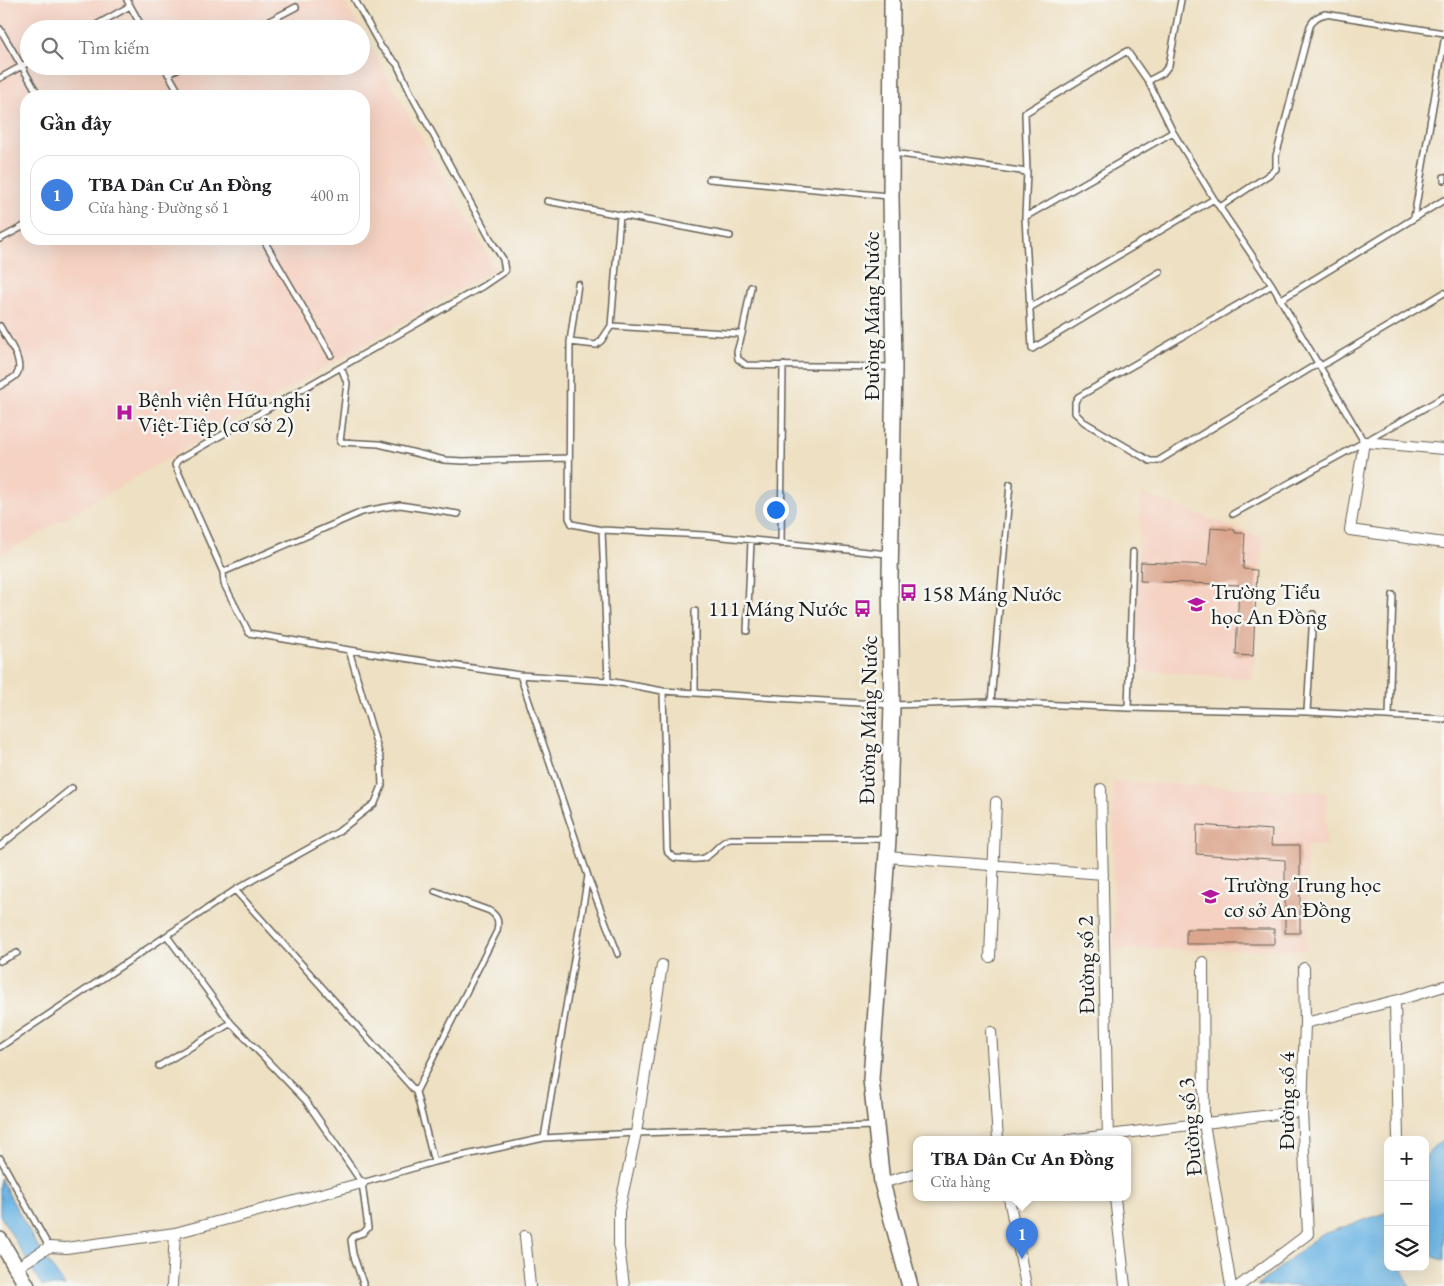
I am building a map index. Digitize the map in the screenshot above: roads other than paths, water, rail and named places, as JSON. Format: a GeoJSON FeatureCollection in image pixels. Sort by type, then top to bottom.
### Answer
{"type":"FeatureCollection","features":[{"type":"Feature","properties":{"kind":"main road","name":"Đường Máng Nước"},"geometry":{"type":"LineString","coordinates":[[892,0],[891,196],[894,367],[890,554],[892,705],[887,857],[871,1079],[882,1183],[910,1286]]}},
{"type":"Feature","properties":{"kind":"main road"},"geometry":{"type":"LineString","coordinates":[[0,1240],[20,1266],[27,1286]]}},
{"type":"Feature","properties":{"kind":"street"},"geometry":{"type":"LineString","coordinates":[[1444,449],[1364,442],[1350,530],[1444,542]]}},
{"type":"Feature","properties":{"kind":"street","name":"Đường số 2"},"geometry":{"type":"LineString","coordinates":[[1101,789],[1108,1136]]}},
{"type":"Feature","properties":{"kind":"street"},"geometry":{"type":"LineString","coordinates":[[990,957],[996,802]]}},
{"type":"Feature","properties":{"kind":"street"},"geometry":{"type":"LineString","coordinates":[[887,857],[1103,874]]}},
{"type":"Feature","properties":{"kind":"street","name":"Đường số 3"},"geometry":{"type":"LineString","coordinates":[[1203,962],[1204,1123],[1231,1286]]}},
{"type":"Feature","properties":{"kind":"street"},"geometry":{"type":"LineString","coordinates":[[624,1286],[619,1247],[619,1211],[636,1133],[662,964]]}},
{"type":"Feature","properties":{"kind":"street","name":"Đường số 4"},"geometry":{"type":"LineString","coordinates":[[1239,1286],[1308,1234],[1302,1111],[1305,1023],[1304,968]]}},
{"type":"Feature","properties":{"kind":"street"},"geometry":{"type":"LineString","coordinates":[[1305,1023],[1395,1001],[1444,986]]}},
{"type":"Feature","properties":{"kind":"street"},"geometry":{"type":"LineString","coordinates":[[1395,1001],[1398,1136]]}},
{"type":"Feature","properties":{"kind":"street"},"geometry":{"type":"LineString","coordinates":[[991,1032],[998,1136]]}},
{"type":"Feature","properties":{"kind":"street"},"geometry":{"type":"LineString","coordinates":[[1121,1136],[1204,1123],[1302,1111]]}},
{"type":"Feature","properties":{"kind":"street"},"geometry":{"type":"LineString","coordinates":[[882,1183],[913,1174]]}},
{"type":"Feature","properties":{"kind":"street"},"geometry":{"type":"LineString","coordinates":[[20,1266],[47,1249],[175,1233],[362,1183]]}},
{"type":"Feature","properties":{"kind":"street"},"geometry":{"type":"LineString","coordinates":[[1010,1201],[1026,1286]]}},
{"type":"Feature","properties":{"kind":"street"},"geometry":{"type":"LineString","coordinates":[[1115,1201],[1125,1286]]}},
{"type":"Feature","properties":{"kind":"street"},"geometry":{"type":"LineString","coordinates":[[172,1286],[175,1233]]}},
{"type":"Feature","properties":{"kind":"street"},"geometry":{"type":"LineString","coordinates":[[525,1236],[530,1286]]}},
{"type":"Feature","properties":{"kind":"lane"},"geometry":{"type":"LineString","coordinates":[[127,0],[138,20]]}},
{"type":"Feature","properties":{"kind":"lane"},"geometry":{"type":"LineString","coordinates":[[355,0],[366,20]]}},
{"type":"Feature","properties":{"kind":"lane"},"geometry":{"type":"LineString","coordinates":[[1148,81],[1163,73],[1169,65],[1181,0]]}},
{"type":"Feature","properties":{"kind":"lane"},"geometry":{"type":"LineString","coordinates":[[105,20],[130,6]]}},
{"type":"Feature","properties":{"kind":"lane"},"geometry":{"type":"LineString","coordinates":[[271,20],[296,7]]}},
{"type":"Feature","properties":{"kind":"lane"},"geometry":{"type":"LineString","coordinates":[[1220,207],[1276,168],[1276,156],[1313,20],[1325,14],[1444,33]]}},
{"type":"Feature","properties":{"kind":"lane"},"geometry":{"type":"LineString","coordinates":[[370,27],[381,46],[397,64],[426,122],[503,260],[505,271],[475,291],[178,460],[175,465],[223,572],[224,584],[249,633],[520,675],[608,680],[663,690],[892,705],[991,702],[1128,708],[1307,712],[1444,719]]}},
{"type":"Feature","properties":{"kind":"lane"},"geometry":{"type":"LineString","coordinates":[[0,29],[20,64]]}},
{"type":"Feature","properties":{"kind":"lane"},"geometry":{"type":"LineString","coordinates":[[1414,218],[1444,41]]}},
{"type":"Feature","properties":{"kind":"lane"},"geometry":{"type":"LineString","coordinates":[[1160,272],[1032,349],[1025,217],[1027,172],[1025,113],[1127,51],[1148,81],[1173,132],[1214,199],[1272,285],[1364,442]]}},
{"type":"Feature","properties":{"kind":"lane"},"geometry":{"type":"LineString","coordinates":[[0,78],[20,67]]}},
{"type":"Feature","properties":{"kind":"lane"},"geometry":{"type":"LineString","coordinates":[[26,75],[35,90]]}},
{"type":"Feature","properties":{"kind":"lane"},"geometry":{"type":"LineString","coordinates":[[169,75],[177,90]]}},
{"type":"Feature","properties":{"kind":"lane"},"geometry":{"type":"LineString","coordinates":[[1025,217],[1173,132]]}},
{"type":"Feature","properties":{"kind":"lane"},"geometry":{"type":"LineString","coordinates":[[892,152],[1027,172]]}},
{"type":"Feature","properties":{"kind":"lane"},"geometry":{"type":"LineString","coordinates":[[709,179],[891,196]]}},
{"type":"Feature","properties":{"kind":"lane"},"geometry":{"type":"LineString","coordinates":[[1031,307],[1214,199]]}},
{"type":"Feature","properties":{"kind":"lane"},"geometry":{"type":"LineString","coordinates":[[1280,300],[1444,200]]}},
{"type":"Feature","properties":{"kind":"lane"},"geometry":{"type":"LineString","coordinates":[[547,201],[730,236]]}},
{"type":"Feature","properties":{"kind":"lane"},"geometry":{"type":"LineString","coordinates":[[570,342],[596,345],[611,326],[620,215]]}},
{"type":"Feature","properties":{"kind":"lane"},"geometry":{"type":"LineString","coordinates":[[0,239],[20,227]]}},
{"type":"Feature","properties":{"kind":"lane"},"geometry":{"type":"LineString","coordinates":[[266,245],[330,356]]}},
{"type":"Feature","properties":{"kind":"lane"},"geometry":{"type":"LineString","coordinates":[[578,284],[570,342],[568,518],[572,524],[602,530],[704,536],[890,554]]}},
{"type":"Feature","properties":{"kind":"lane"},"geometry":{"type":"LineString","coordinates":[[1272,285],[1078,397],[1075,402],[1075,412],[1084,422],[1150,461],[1158,461],[1444,293]]}},
{"type":"Feature","properties":{"kind":"lane"},"geometry":{"type":"LineString","coordinates":[[751,287],[737,352],[741,363],[746,365],[894,367]]}},
{"type":"Feature","properties":{"kind":"lane"},"geometry":{"type":"LineString","coordinates":[[0,326],[18,359],[20,368],[16,376],[0,386]]}},
{"type":"Feature","properties":{"kind":"lane"},"geometry":{"type":"LineString","coordinates":[[611,326],[742,334]]}},
{"type":"Feature","properties":{"kind":"lane"},"geometry":{"type":"LineString","coordinates":[[781,544],[782,365]]}},
{"type":"Feature","properties":{"kind":"lane"},"geometry":{"type":"LineString","coordinates":[[341,367],[346,383],[340,442],[379,444],[444,460],[569,458]]}},
{"type":"Feature","properties":{"kind":"lane"},"geometry":{"type":"LineString","coordinates":[[1233,514],[1444,397]]}},
{"type":"Feature","properties":{"kind":"lane"},"geometry":{"type":"LineString","coordinates":[[991,702],[1010,484]]}},
{"type":"Feature","properties":{"kind":"lane"},"geometry":{"type":"LineString","coordinates":[[223,572],[362,512],[400,506],[458,514]]}},
{"type":"Feature","properties":{"kind":"lane"},"geometry":{"type":"LineString","coordinates":[[602,530],[608,680]]}},
{"type":"Feature","properties":{"kind":"lane"},"geometry":{"type":"LineString","coordinates":[[747,631],[750,541]]}},
{"type":"Feature","properties":{"kind":"lane"},"geometry":{"type":"LineString","coordinates":[[1128,708],[1133,552]]}},
{"type":"Feature","properties":{"kind":"lane"},"geometry":{"type":"LineString","coordinates":[[1390,716],[1393,595]]}},
{"type":"Feature","properties":{"kind":"lane"},"geometry":{"type":"LineString","coordinates":[[695,611],[695,692]]}},
{"type":"Feature","properties":{"kind":"lane"},"geometry":{"type":"LineString","coordinates":[[1307,712],[1313,614]]}},
{"type":"Feature","properties":{"kind":"lane"},"geometry":{"type":"LineString","coordinates":[[0,1047],[235,890],[338,832],[375,803],[382,786],[381,760],[349,650]]}},
{"type":"Feature","properties":{"kind":"lane"},"geometry":{"type":"LineString","coordinates":[[520,675],[588,876],[618,954]]}},
{"type":"Feature","properties":{"kind":"lane"},"geometry":{"type":"LineString","coordinates":[[663,690],[666,849],[671,856],[675,858],[702,858],[723,841],[730,839],[888,839]]}},
{"type":"Feature","properties":{"kind":"lane"},"geometry":{"type":"LineString","coordinates":[[0,846],[72,788]]}},
{"type":"Feature","properties":{"kind":"lane"},"geometry":{"type":"LineString","coordinates":[[544,1138],[588,876]]}},
{"type":"Feature","properties":{"kind":"lane"},"geometry":{"type":"LineString","coordinates":[[235,890],[416,1092],[434,1162]]}},
{"type":"Feature","properties":{"kind":"lane"},"geometry":{"type":"LineString","coordinates":[[416,1092],[497,931],[499,922],[497,916],[490,911],[435,891]]}},
{"type":"Feature","properties":{"kind":"lane"},"geometry":{"type":"LineString","coordinates":[[167,936],[231,1023],[306,1101],[362,1183],[368,1228],[363,1233],[354,1236],[351,1244],[364,1286]]}},
{"type":"Feature","properties":{"kind":"lane"},"geometry":{"type":"LineString","coordinates":[[0,960],[17,953]]}},
{"type":"Feature","properties":{"kind":"lane"},"geometry":{"type":"LineString","coordinates":[[159,1066],[231,1023]]}},
{"type":"Feature","properties":{"kind":"lane"},"geometry":{"type":"LineString","coordinates":[[362,1183],[434,1162],[544,1138],[636,1133],[875,1126]]}},
{"type":"Feature","properties":{"kind":"lane"},"geometry":{"type":"LineString","coordinates":[[0,1158],[47,1249]]}},
{"type":"Feature","properties":{"kind":"water"},"geometry":{"type":"Polygon","coordinates":[[[1444,1140],[1444,1261],[1429,1255],[1429,1153],[1433,1147],[1444,1140]]]}},
{"type":"Feature","properties":{"kind":"water"},"geometry":{"type":"Polygon","coordinates":[[[0,1178],[36,1244],[65,1286],[42,1286],[0,1215],[0,1178]]]}},
{"type":"Feature","properties":{"kind":"water"},"geometry":{"type":"Polygon","coordinates":[[[1384,1213],[1384,1271],[1404,1271],[1410,1286],[1257,1286],[1320,1235],[1384,1213]]]}},
{"type":"Feature","properties":{"kind":"place","name":"Bệnh viện Hữu nghị Việt-Tiệp (cơ sở 2)"},"geometry":{"type":"Point","coordinates":[124,412]}},
{"type":"Feature","properties":{"kind":"place","name":"158 Máng Nước"},"geometry":{"type":"Point","coordinates":[908,593]}},
{"type":"Feature","properties":{"kind":"place","name":"Trường Tiểu học An Đồng"},"geometry":{"type":"Point","coordinates":[1197,604]}},
{"type":"Feature","properties":{"kind":"place","name":"111 Máng Nước"},"geometry":{"type":"Point","coordinates":[862,608]}},
{"type":"Feature","properties":{"kind":"place","name":"Trường Trung học cơ sở An Đồng"},"geometry":{"type":"Point","coordinates":[1210,897]}},
{"type":"Feature","properties":{"kind":"place","name":"TBA Dân Cư An Đồng"},"geometry":{"type":"Point","coordinates":[1022,1259]}}]}
